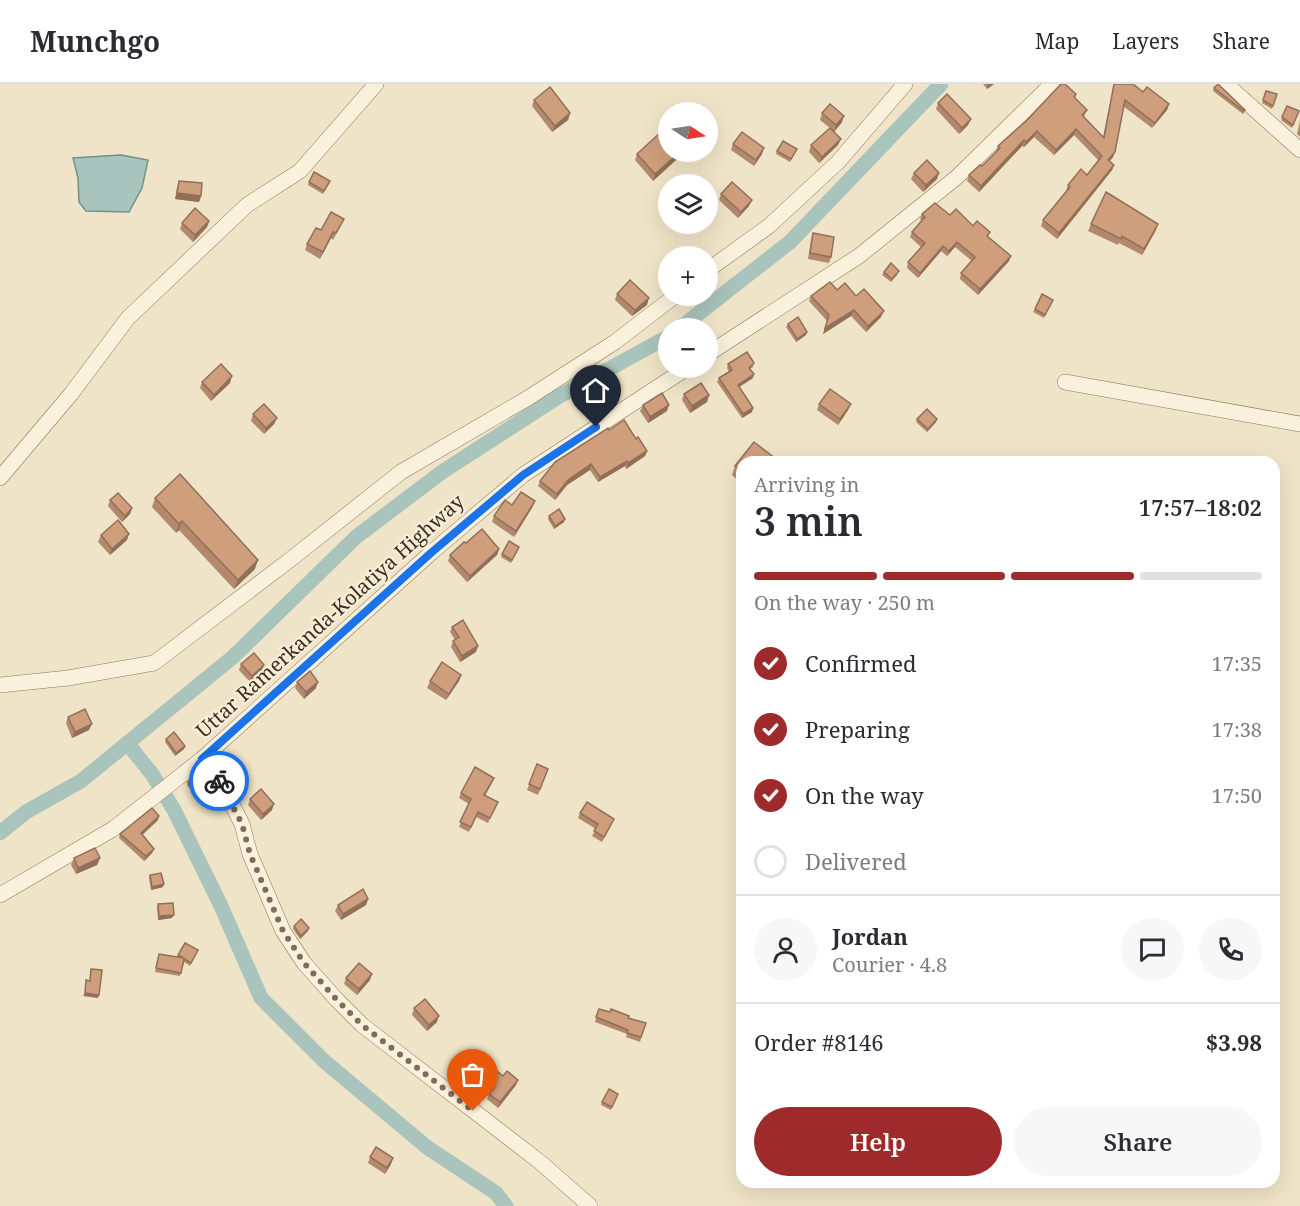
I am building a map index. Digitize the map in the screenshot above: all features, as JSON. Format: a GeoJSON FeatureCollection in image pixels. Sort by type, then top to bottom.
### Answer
{"type":"FeatureCollection","features":[{"type":"Feature","properties":{"kind":"street"},"geometry":{"type":"LineString","coordinates":[[0,478],[71,394],[128,318],[247,205],[300,171],[376,84]]}},
{"type":"Feature","properties":{"kind":"street"},"geometry":{"type":"LineString","coordinates":[[718,263],[769,225],[837,162],[905,84]]}},
{"type":"Feature","properties":{"kind":"street"},"geometry":{"type":"LineString","coordinates":[[718,348],[859,256],[957,177],[1052,84]]}},
{"type":"Feature","properties":{"kind":"street"},"geometry":{"type":"LineString","coordinates":[[1226,84],[1300,150]]}},
{"type":"Feature","properties":{"kind":"street"},"geometry":{"type":"LineString","coordinates":[[0,685],[68,678],[154,663],[291,559],[400,472],[538,392],[615,342],[662,306]]}},
{"type":"Feature","properties":{"kind":"street","name":"Uttar Ramerkanda-Kolatiya Highway"},"geometry":{"type":"LineString","coordinates":[[0,895],[113,829],[197,762],[432,552],[523,475],[672,378]]}},
{"type":"Feature","properties":{"kind":"street"},"geometry":{"type":"LineString","coordinates":[[1065,382],[1300,424]]}},
{"type":"Feature","properties":{"kind":"street"},"geometry":{"type":"LineString","coordinates":[[197,762],[222,785],[237,814],[247,838],[250,854],[283,931],[304,963],[362,1025],[540,1162],[590,1206]]}},
{"type":"Feature","properties":{"kind":"water"},"geometry":{"type":"Polygon","coordinates":[[[121,155],[148,160],[142,188],[129,212],[86,211],[79,202],[78,178],[73,158],[121,155]]]}},
{"type":"Feature","properties":{"kind":"building"},"geometry":{"type":"Polygon","coordinates":[[[1061,84],[1065,84],[1076,94],[1074,97],[1087,110],[1082,115],[1104,138],[1114,84],[1133,84],[1143,92],[1147,87],[1169,104],[1155,123],[1125,100],[1115,152],[1108,160],[1114,165],[1059,233],[1043,220],[1070,187],[1068,185],[1081,169],[1087,175],[1102,156],[1076,129],[1056,150],[1037,131],[1026,142],[1024,140],[981,186],[969,175],[980,165],[982,166],[1000,148],[998,146],[1027,120],[1061,84]]]}},
{"type":"Feature","properties":{"kind":"building"},"geometry":{"type":"Polygon","coordinates":[[[1218,84],[1245,110],[1244,111],[1214,88],[1218,84]]]}},
{"type":"Feature","properties":{"kind":"building"},"geometry":{"type":"Polygon","coordinates":[[[550,87],[570,113],[555,126],[534,100],[550,87]]]}},
{"type":"Feature","properties":{"kind":"building"},"geometry":{"type":"Polygon","coordinates":[[[1266,91],[1277,94],[1273,106],[1263,100],[1266,91]]]}},
{"type":"Feature","properties":{"kind":"building"},"geometry":{"type":"Polygon","coordinates":[[[947,94],[971,119],[962,128],[938,103],[947,94]]]}},
{"type":"Feature","properties":{"kind":"building"},"geometry":{"type":"Polygon","coordinates":[[[830,104],[844,116],[836,125],[822,113],[830,104]]]}},
{"type":"Feature","properties":{"kind":"building"},"geometry":{"type":"Polygon","coordinates":[[[1287,106],[1299,111],[1293,125],[1282,117],[1287,106]]]}},
{"type":"Feature","properties":{"kind":"building"},"geometry":{"type":"Polygon","coordinates":[[[830,128],[841,139],[822,157],[811,145],[830,128]]]}},
{"type":"Feature","properties":{"kind":"building"},"geometry":{"type":"Polygon","coordinates":[[[742,132],[764,148],[756,160],[733,144],[742,132]]]}},
{"type":"Feature","properties":{"kind":"building"},"geometry":{"type":"Polygon","coordinates":[[[658,135],[658,162],[669,162],[655,174],[637,154],[658,135]]]}},
{"type":"Feature","properties":{"kind":"building"},"geometry":{"type":"Polygon","coordinates":[[[783,141],[797,149],[791,159],[777,151],[783,141]]]}},
{"type":"Feature","properties":{"kind":"building"},"geometry":{"type":"Polygon","coordinates":[[[927,160],[939,173],[926,185],[914,173],[927,160]]]}},
{"type":"Feature","properties":{"kind":"building"},"geometry":{"type":"Polygon","coordinates":[[[314,172],[330,181],[324,191],[309,182],[314,172]]]}},
{"type":"Feature","properties":{"kind":"building"},"geometry":{"type":"Polygon","coordinates":[[[179,181],[202,183],[201,196],[177,193],[179,181]]]}},
{"type":"Feature","properties":{"kind":"building"},"geometry":{"type":"Polygon","coordinates":[[[732,182],[752,200],[741,212],[721,194],[732,182]]]}},
{"type":"Feature","properties":{"kind":"building"},"geometry":{"type":"Polygon","coordinates":[[[1106,192],[1158,224],[1144,249],[1122,236],[1121,239],[1091,224],[1106,192]]]}},
{"type":"Feature","properties":{"kind":"building"},"geometry":{"type":"Polygon","coordinates":[[[935,203],[950,215],[956,209],[973,226],[977,221],[990,232],[987,236],[1011,256],[980,289],[961,273],[975,257],[957,242],[949,251],[943,246],[920,273],[908,262],[925,243],[912,232],[925,217],[922,214],[935,203]]]}},
{"type":"Feature","properties":{"kind":"building"},"geometry":{"type":"Polygon","coordinates":[[[195,208],[209,221],[195,235],[182,223],[195,208]]]}},
{"type":"Feature","properties":{"kind":"building"},"geometry":{"type":"Polygon","coordinates":[[[331,212],[344,219],[336,233],[333,232],[323,252],[307,244],[316,228],[321,230],[331,212]]]}},
{"type":"Feature","properties":{"kind":"building"},"geometry":{"type":"Polygon","coordinates":[[[813,233],[834,237],[831,257],[810,253],[813,233]]]}},
{"type":"Feature","properties":{"kind":"building"},"geometry":{"type":"Polygon","coordinates":[[[891,263],[899,271],[892,279],[884,272],[891,263]]]}},
{"type":"Feature","properties":{"kind":"building"},"geometry":{"type":"Polygon","coordinates":[[[630,280],[649,298],[635,310],[617,294],[630,280]]]}},
{"type":"Feature","properties":{"kind":"building"},"geometry":{"type":"Polygon","coordinates":[[[830,282],[837,290],[845,283],[856,296],[864,289],[884,311],[868,326],[854,310],[825,328],[829,315],[811,296],[830,282]]]}},
{"type":"Feature","properties":{"kind":"building"},"geometry":{"type":"Polygon","coordinates":[[[1042,294],[1053,300],[1045,315],[1035,309],[1042,294]]]}},
{"type":"Feature","properties":{"kind":"building"},"geometry":{"type":"Polygon","coordinates":[[[798,317],[807,332],[797,339],[788,324],[798,317]]]}},
{"type":"Feature","properties":{"kind":"building"},"geometry":{"type":"Polygon","coordinates":[[[747,352],[754,363],[749,368],[754,374],[738,385],[753,408],[743,414],[719,378],[732,370],[728,364],[747,352]]]}},
{"type":"Feature","properties":{"kind":"building"},"geometry":{"type":"Polygon","coordinates":[[[221,364],[232,376],[214,395],[202,382],[221,364]]]}},
{"type":"Feature","properties":{"kind":"building"},"geometry":{"type":"Polygon","coordinates":[[[701,383],[709,395],[692,406],[684,394],[701,383]]]}},
{"type":"Feature","properties":{"kind":"building"},"geometry":{"type":"Polygon","coordinates":[[[830,389],[851,404],[840,419],[819,404],[830,389]]]}},
{"type":"Feature","properties":{"kind":"building"},"geometry":{"type":"Polygon","coordinates":[[[662,393],[669,405],[650,417],[643,405],[662,393]]]}},
{"type":"Feature","properties":{"kind":"building"},"geometry":{"type":"Polygon","coordinates":[[[264,404],[277,418],[266,428],[253,414],[264,404]]]}},
{"type":"Feature","properties":{"kind":"building"},"geometry":{"type":"Polygon","coordinates":[[[927,409],[937,419],[928,429],[917,419],[927,409]]]}},
{"type":"Feature","properties":{"kind":"building"},"geometry":{"type":"Polygon","coordinates":[[[624,420],[647,451],[600,477],[591,464],[568,480],[557,494],[540,481],[555,462],[624,420]]]}},
{"type":"Feature","properties":{"kind":"building"},"geometry":{"type":"Polygon","coordinates":[[[754,442],[772,456],[743,456],[754,442]]]}},
{"type":"Feature","properties":{"kind":"building"},"geometry":{"type":"Polygon","coordinates":[[[180,474],[258,560],[238,580],[182,521],[179,524],[155,498],[180,474]]]}},
{"type":"Feature","properties":{"kind":"building"},"geometry":{"type":"Polygon","coordinates":[[[521,492],[535,501],[516,531],[494,516],[505,500],[512,505],[521,492]]]}},
{"type":"Feature","properties":{"kind":"building"},"geometry":{"type":"Polygon","coordinates":[[[118,493],[132,508],[125,516],[110,500],[118,493]]]}},
{"type":"Feature","properties":{"kind":"building"},"geometry":{"type":"Polygon","coordinates":[[[559,509],[565,519],[555,526],[549,516],[559,509]]]}},
{"type":"Feature","properties":{"kind":"building"},"geometry":{"type":"Polygon","coordinates":[[[118,520],[129,534],[112,549],[101,535],[118,520]]]}},
{"type":"Feature","properties":{"kind":"building"},"geometry":{"type":"Polygon","coordinates":[[[482,529],[499,549],[470,576],[450,555],[482,529]]]}},
{"type":"Feature","properties":{"kind":"building"},"geometry":{"type":"Polygon","coordinates":[[[509,541],[519,547],[512,560],[502,554],[509,541]]]}},
{"type":"Feature","properties":{"kind":"building"},"geometry":{"type":"Polygon","coordinates":[[[463,620],[478,646],[462,656],[453,641],[459,637],[452,627],[463,620]]]}},
{"type":"Feature","properties":{"kind":"building"},"geometry":{"type":"Polygon","coordinates":[[[254,653],[264,665],[252,676],[241,664],[254,653]]]}},
{"type":"Feature","properties":{"kind":"building"},"geometry":{"type":"Polygon","coordinates":[[[442,662],[461,675],[449,694],[430,681],[442,662]]]}},
{"type":"Feature","properties":{"kind":"building"},"geometry":{"type":"Polygon","coordinates":[[[310,671],[318,682],[306,692],[297,682],[310,671]]]}},
{"type":"Feature","properties":{"kind":"building"},"geometry":{"type":"Polygon","coordinates":[[[85,709],[92,724],[75,732],[68,717],[85,709]]]}},
{"type":"Feature","properties":{"kind":"building"},"geometry":{"type":"Polygon","coordinates":[[[174,732],[185,746],[176,753],[166,739],[174,732]]]}},
{"type":"Feature","properties":{"kind":"building"},"geometry":{"type":"Polygon","coordinates":[[[537,764],[548,769],[540,789],[529,784],[537,764]]]}},
{"type":"Feature","properties":{"kind":"building"},"geometry":{"type":"Polygon","coordinates":[[[475,767],[494,778],[484,795],[498,802],[490,818],[478,812],[471,827],[460,822],[471,799],[461,793],[475,767]]]}},
{"type":"Feature","properties":{"kind":"building"},"geometry":{"type":"Polygon","coordinates":[[[198,773],[213,790],[202,799],[188,782],[198,773]]]}},
{"type":"Feature","properties":{"kind":"building"},"geometry":{"type":"Polygon","coordinates":[[[261,789],[274,804],[263,814],[250,799],[261,789]]]}},
{"type":"Feature","properties":{"kind":"building"},"geometry":{"type":"Polygon","coordinates":[[[587,802],[614,819],[604,837],[594,831],[598,824],[580,813],[587,802]]]}},
{"type":"Feature","properties":{"kind":"building"},"geometry":{"type":"Polygon","coordinates":[[[152,808],[159,816],[141,833],[154,849],[146,856],[120,834],[152,808]]]}},
{"type":"Feature","properties":{"kind":"building"},"geometry":{"type":"Polygon","coordinates":[[[95,848],[100,858],[78,868],[74,858],[95,848]]]}},
{"type":"Feature","properties":{"kind":"building"},"geometry":{"type":"Polygon","coordinates":[[[161,873],[164,884],[152,887],[150,875],[161,873]]]}},
{"type":"Feature","properties":{"kind":"building"},"geometry":{"type":"Polygon","coordinates":[[[363,889],[368,899],[343,914],[338,905],[363,889]]]}},
{"type":"Feature","properties":{"kind":"building"},"geometry":{"type":"Polygon","coordinates":[[[173,903],[174,915],[159,916],[158,904],[173,903]]]}},
{"type":"Feature","properties":{"kind":"building"},"geometry":{"type":"Polygon","coordinates":[[[301,919],[309,928],[301,936],[294,926],[301,919]]]}},
{"type":"Feature","properties":{"kind":"building"},"geometry":{"type":"Polygon","coordinates":[[[185,943],[198,950],[191,963],[184,959],[181,973],[156,968],[159,954],[184,958],[178,955],[185,943]]]}},
{"type":"Feature","properties":{"kind":"building"},"geometry":{"type":"Polygon","coordinates":[[[359,963],[372,974],[359,989],[346,978],[359,963]]]}},
{"type":"Feature","properties":{"kind":"building"},"geometry":{"type":"Polygon","coordinates":[[[91,969],[102,970],[99,995],[85,993],[86,980],[90,981],[91,969]]]}},
{"type":"Feature","properties":{"kind":"building"},"geometry":{"type":"Polygon","coordinates":[[[425,999],[439,1016],[429,1025],[414,1008],[425,999]]]}},
{"type":"Feature","properties":{"kind":"building"},"geometry":{"type":"Polygon","coordinates":[[[599,1009],[610,1012],[611,1009],[629,1016],[628,1018],[646,1023],[641,1037],[627,1033],[628,1030],[596,1017],[599,1009]]]}},
{"type":"Feature","properties":{"kind":"building"},"geometry":{"type":"Polygon","coordinates":[[[467,1059],[477,1069],[464,1082],[454,1072],[467,1059]]]}},
{"type":"Feature","properties":{"kind":"building"},"geometry":{"type":"Polygon","coordinates":[[[491,1066],[503,1076],[507,1071],[518,1080],[500,1102],[489,1094],[494,1088],[482,1078],[491,1066]]]}},
{"type":"Feature","properties":{"kind":"building"},"geometry":{"type":"Polygon","coordinates":[[[609,1089],[618,1094],[612,1107],[602,1102],[609,1089]]]}},
{"type":"Feature","properties":{"kind":"building"},"geometry":{"type":"Polygon","coordinates":[[[376,1147],[393,1158],[387,1168],[370,1157],[376,1147]]]}},
{"type":"Feature","properties":{"kind":"waterway"},"geometry":{"type":"LineString","coordinates":[[693,318],[790,242],[941,84]]}},
{"type":"Feature","properties":{"kind":"waterway"},"geometry":{"type":"LineString","coordinates":[[0,833],[26,812],[81,781],[233,657],[356,537],[442,472],[558,397],[658,342]]}},
{"type":"Feature","properties":{"kind":"waterway"},"geometry":{"type":"LineString","coordinates":[[127,743],[152,774],[174,810],[221,906],[261,998],[324,1061],[428,1148],[496,1193],[506,1206]]}},
{"type":"Feature","properties":{"kind":"way so far"},"geometry":{"type":"LineString","coordinates":[[219,781],[242,824],[250,854],[283,931],[304,963],[362,1025],[473,1111]]}},
{"type":"Feature","properties":{"kind":"route"},"geometry":{"type":"LineString","coordinates":[[219,781],[202,759],[432,552],[523,475],[596,427]]}}]}
